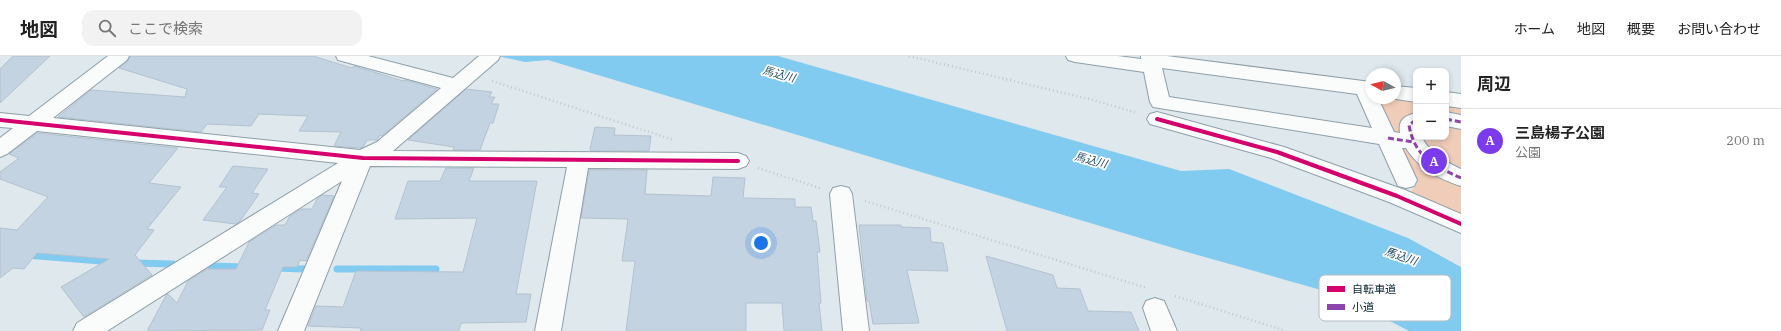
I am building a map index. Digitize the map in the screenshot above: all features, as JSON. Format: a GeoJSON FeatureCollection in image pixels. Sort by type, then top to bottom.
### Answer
{"type":"FeatureCollection","features":[{"type":"Feature","properties":{"kind":"street"},"geometry":{"type":"LineString","coordinates":[[0,149],[120,56]]}},
{"type":"Feature","properties":{"kind":"street"},"geometry":{"type":"LineString","coordinates":[[345,56],[463,80]]}},
{"type":"Feature","properties":{"kind":"street"},"geometry":{"type":"LineString","coordinates":[[86,331],[363,158],[384,147],[491,56]]}},
{"type":"Feature","properties":{"kind":"street"},"geometry":{"type":"LineString","coordinates":[[1075,56],[1152,61],[1365,89]]}},
{"type":"Feature","properties":{"kind":"street"},"geometry":{"type":"LineString","coordinates":[[1152,61],[1160,102],[1413,142]]}},
{"type":"Feature","properties":{"kind":"street"},"geometry":{"type":"LineString","coordinates":[[1401,94],[1413,95]]}},
{"type":"Feature","properties":{"kind":"street"},"geometry":{"type":"LineString","coordinates":[[1449,100],[1461,102]]}},
{"type":"Feature","properties":{"kind":"street"},"geometry":{"type":"LineString","coordinates":[[1373,104],[1406,180]]}},
{"type":"Feature","properties":{"kind":"street"},"geometry":{"type":"LineString","coordinates":[[1157,119],[1277,152],[1398,196],[1461,224]]}},
{"type":"Feature","properties":{"kind":"street"},"geometry":{"type":"LineString","coordinates":[[0,120],[363,158],[738,161]]}},
{"type":"Feature","properties":{"kind":"street"},"geometry":{"type":"LineString","coordinates":[[1449,120],[1461,122]]}},
{"type":"Feature","properties":{"kind":"street"},"geometry":{"type":"LineString","coordinates":[[1413,122],[1409,125],[1413,142],[1418,151],[1432,164],[1461,178]]}},
{"type":"Feature","properties":{"kind":"street"},"geometry":{"type":"LineString","coordinates":[[291,331],[363,158]]}},
{"type":"Feature","properties":{"kind":"street"},"geometry":{"type":"LineString","coordinates":[[548,331],[579,159]]}},
{"type":"Feature","properties":{"kind":"street"},"geometry":{"type":"LineString","coordinates":[[841,194],[856,331]]}},
{"type":"Feature","properties":{"kind":"street"},"geometry":{"type":"LineString","coordinates":[[1155,308],[1164,331]]}},
{"type":"Feature","properties":{"kind":"path"},"geometry":{"type":"LineString","coordinates":[[909,56],[1093,100],[1157,119]]}},
{"type":"Feature","properties":{"kind":"shaded area"},"geometry":{"type":"Polygon","coordinates":[[[1401,99],[1413,101],[1413,140],[1449,140],[1449,105],[1461,107],[1461,219],[1408,195],[1417,184],[1380,104],[1401,104],[1401,99]]]}},
{"type":"Feature","properties":{"kind":"water","name":"馬込川"},"geometry":{"type":"Polygon","coordinates":[[[498,56],[778,56],[1181,171],[1229,169],[1408,238],[1461,267],[1461,331],[1409,331],[1390,321],[1451,321],[1451,275],[1319,275],[1319,289],[1180,250],[548,60],[525,62],[498,56]]]}},
{"type":"Feature","properties":{"kind":"building"},"geometry":{"type":"Polygon","coordinates":[[[13,56],[50,56],[0,103],[0,69],[13,56]]]}},
{"type":"Feature","properties":{"kind":"building"},"geometry":{"type":"Polygon","coordinates":[[[130,56],[313,56],[352,68],[354,66],[403,81],[405,80],[437,89],[382,136],[380,135],[377,140],[367,140],[363,147],[360,148],[334,146],[341,132],[299,131],[308,116],[259,114],[251,126],[207,124],[201,132],[58,117],[91,90],[185,97],[187,89],[119,68],[128,61],[130,56]]]}},
{"type":"Feature","properties":{"kind":"building"},"geometry":{"type":"Polygon","coordinates":[[[466,89],[492,92],[489,97],[495,97],[491,104],[499,104],[493,123],[490,123],[480,150],[453,150],[454,147],[408,140],[466,89]]]}},
{"type":"Feature","properties":{"kind":"building"},"geometry":{"type":"Polygon","coordinates":[[[595,127],[615,128],[614,135],[651,136],[649,151],[591,151],[590,149],[595,127]]]}},
{"type":"Feature","properties":{"kind":"building"},"geometry":{"type":"Polygon","coordinates":[[[37,133],[178,148],[149,183],[181,187],[147,229],[154,230],[135,255],[152,275],[84,317],[61,287],[109,259],[37,253],[24,269],[13,268],[0,278],[0,228],[17,230],[48,197],[0,179],[0,172],[19,158],[9,154],[37,133]]]}},
{"type":"Feature","properties":{"kind":"building"},"geometry":{"type":"Polygon","coordinates":[[[233,166],[268,169],[252,193],[259,194],[240,221],[236,224],[203,220],[227,187],[219,187],[233,166]]]}},
{"type":"Feature","properties":{"kind":"building"},"geometry":{"type":"Polygon","coordinates":[[[446,168],[474,168],[469,181],[537,181],[516,294],[531,294],[526,322],[461,323],[459,331],[360,331],[361,328],[308,326],[316,306],[343,307],[356,271],[463,272],[477,218],[395,219],[408,181],[440,181],[446,168]]]}},
{"type":"Feature","properties":{"kind":"building"},"geometry":{"type":"Polygon","coordinates":[[[589,170],[647,170],[645,194],[711,196],[713,177],[745,178],[743,198],[795,199],[795,207],[811,207],[813,221],[816,221],[820,252],[817,252],[821,303],[819,303],[822,331],[784,331],[782,303],[746,303],[746,331],[626,331],[635,261],[622,261],[628,219],[581,218],[589,170]]]}},
{"type":"Feature","properties":{"kind":"building"},"geometry":{"type":"Polygon","coordinates":[[[322,195],[334,196],[306,261],[300,260],[297,267],[283,267],[265,310],[270,310],[262,330],[147,331],[167,294],[177,303],[188,281],[207,269],[236,269],[249,242],[276,225],[285,225],[290,216],[301,209],[312,209],[317,199],[322,195]]]}},
{"type":"Feature","properties":{"kind":"building"},"geometry":{"type":"Polygon","coordinates":[[[859,225],[901,225],[901,227],[930,228],[931,242],[943,243],[948,271],[907,270],[919,323],[873,324],[869,301],[867,301],[859,225]]]}},
{"type":"Feature","properties":{"kind":"building"},"geometry":{"type":"Polygon","coordinates":[[[986,256],[1053,275],[1057,288],[1080,289],[1088,311],[1131,312],[1139,331],[1007,331],[986,256]]]}},
{"type":"Feature","properties":{"kind":"waterway"},"geometry":{"type":"LineString","coordinates":[[26,255],[113,262]]}},
{"type":"Feature","properties":{"kind":"waterway"},"geometry":{"type":"LineString","coordinates":[[134,263],[173,264]]}},
{"type":"Feature","properties":{"kind":"waterway"},"geometry":{"type":"LineString","coordinates":[[211,266],[245,267]]}},
{"type":"Feature","properties":{"kind":"waterway"},"geometry":{"type":"LineString","coordinates":[[273,268],[305,269]]}},
{"type":"Feature","properties":{"kind":"waterway"},"geometry":{"type":"LineString","coordinates":[[337,269],[436,269],[433,280]]}},
{"type":"Feature","properties":{"kind":"marked path"},"geometry":{"type":"LineString","coordinates":[[1449,120],[1461,122]]}},
{"type":"Feature","properties":{"kind":"marked path"},"geometry":{"type":"LineString","coordinates":[[1413,122],[1409,125],[1411,136],[1420,152],[1435,165],[1461,178]]}},
{"type":"Feature","properties":{"kind":"marked path"},"geometry":{"type":"LineString","coordinates":[[1388,138],[1413,142]]}},
{"type":"Feature","properties":{"kind":"cycle path"},"geometry":{"type":"LineString","coordinates":[[1157,119],[1277,152],[1397,196],[1461,224]]}},
{"type":"Feature","properties":{"kind":"cycle path"},"geometry":{"type":"LineString","coordinates":[[0,120],[363,158],[738,161]]}},
{"type":"Feature","properties":{"kind":"place","name":"三島楊子公園"},"geometry":{"type":"Point","coordinates":[1434,161]}}]}
